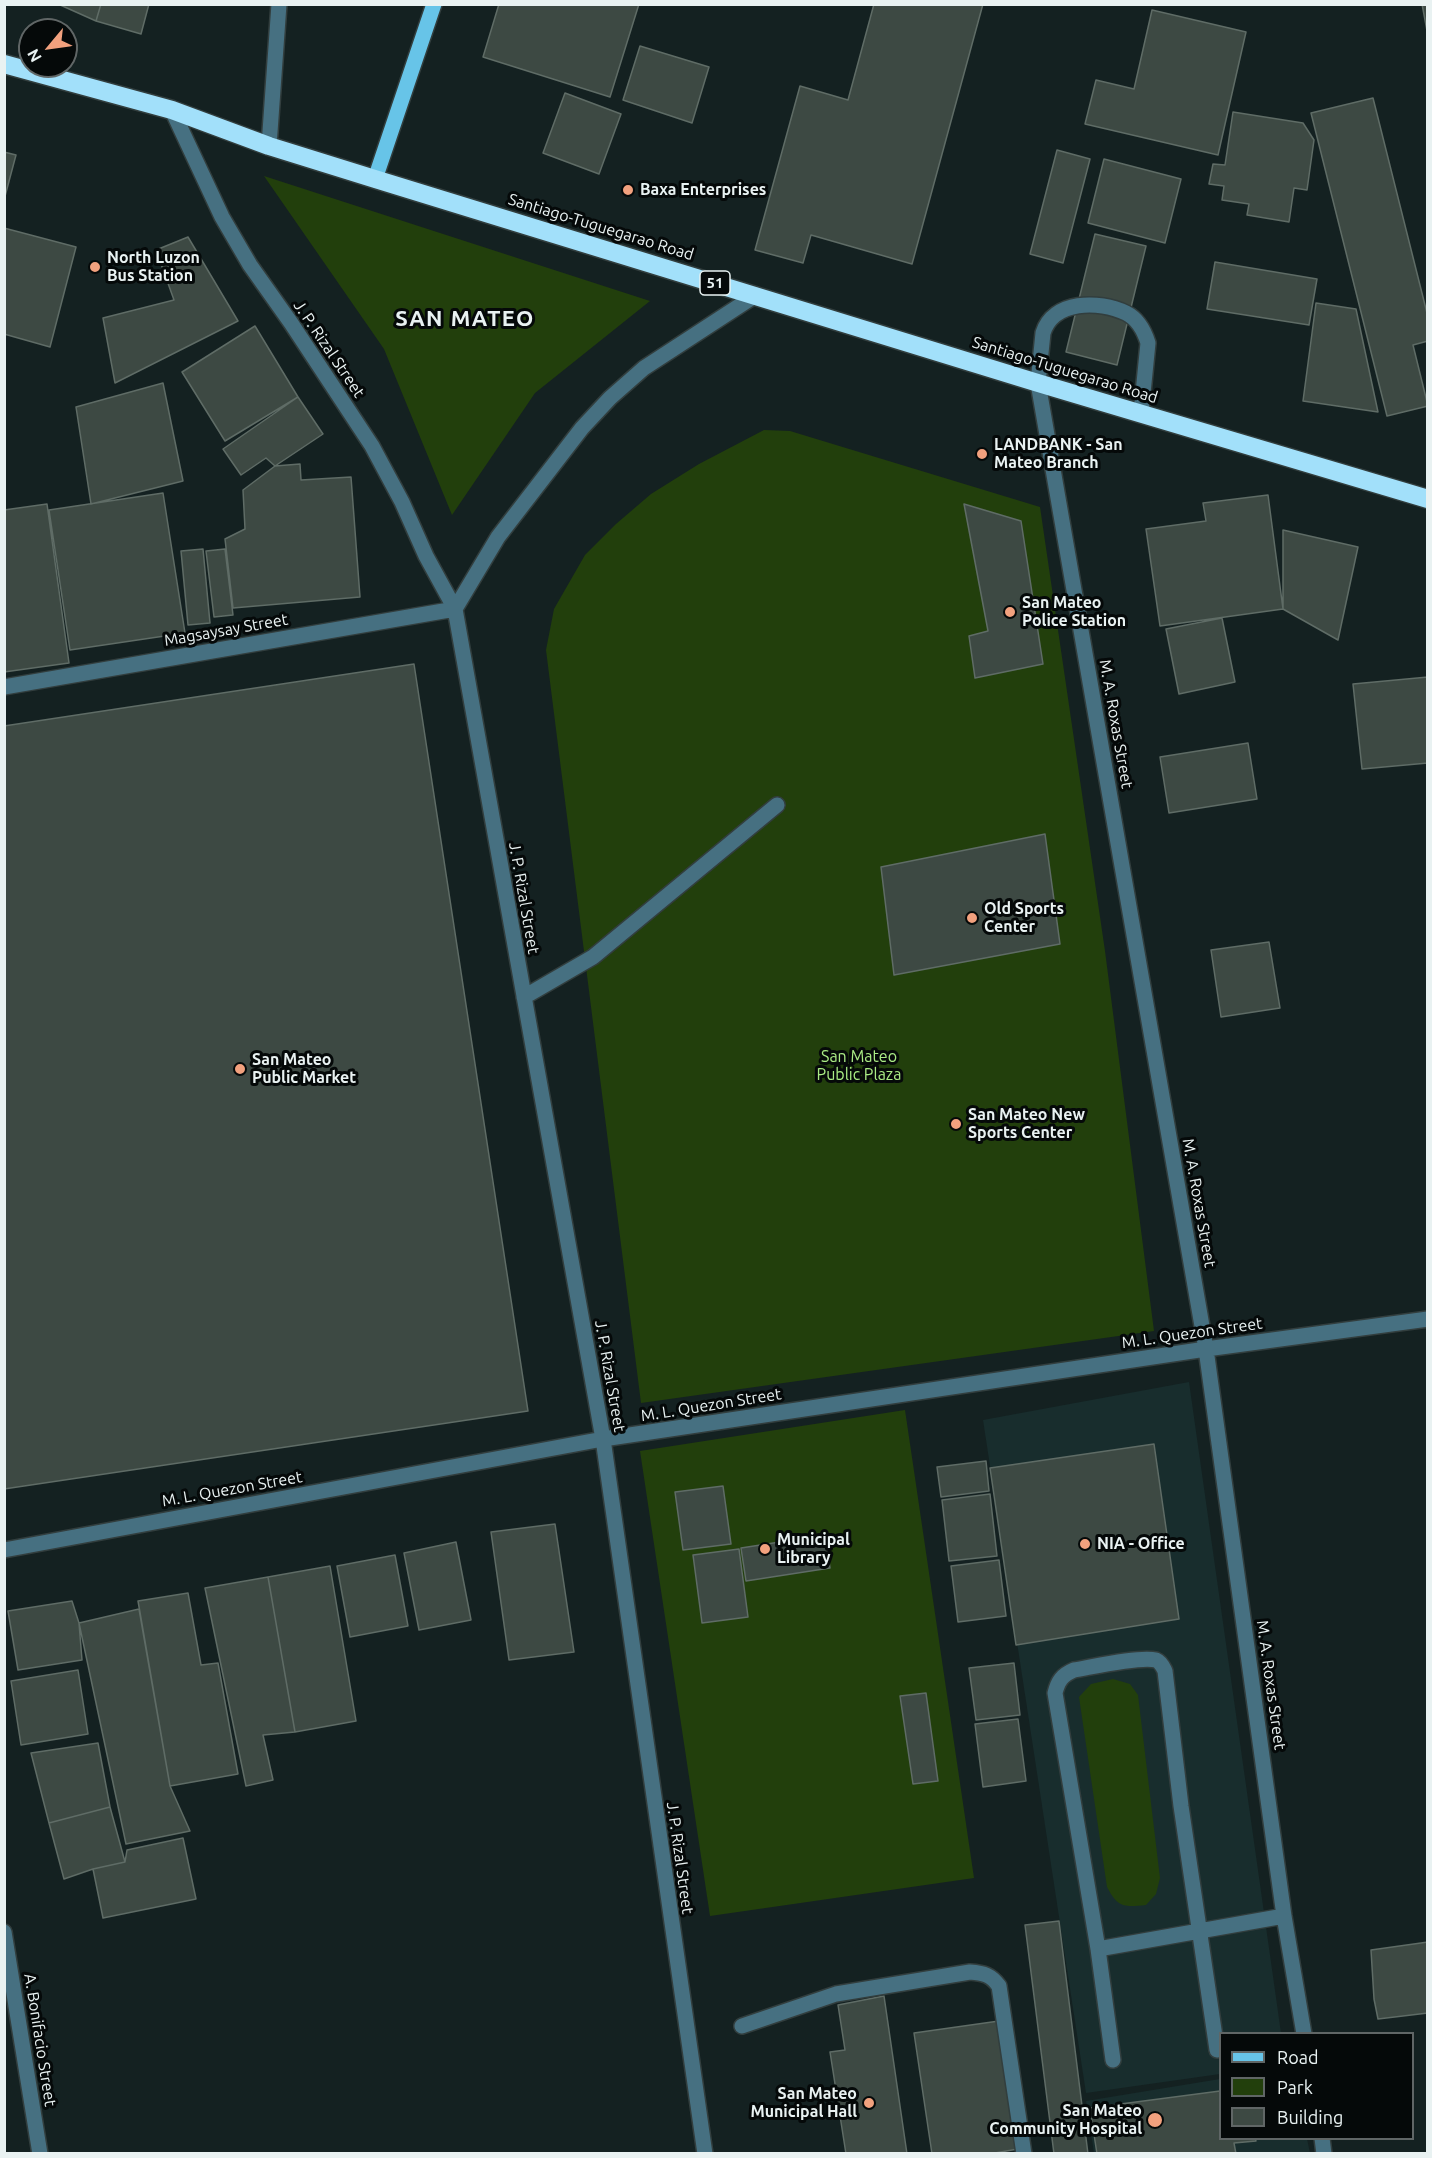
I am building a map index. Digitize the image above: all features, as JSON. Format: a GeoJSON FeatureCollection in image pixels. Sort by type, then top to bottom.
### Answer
{"type":"FeatureCollection","features":[{"type":"Feature","properties":{"kind":"highway","name":"Santiago-Tuguegarao Road"},"geometry":{"type":"LineString","coordinates":[[4,64],[172,110],[269,146],[375,179],[1428,499]]}},
{"type":"Feature","properties":{"kind":"main road"},"geometry":{"type":"LineString","coordinates":[[375,179],[434,4]]}},
{"type":"Feature","properties":{"kind":"street"},"geometry":{"type":"LineString","coordinates":[[269,146],[279,4]]}},
{"type":"Feature","properties":{"kind":"street","name":"J. P. Rizal Street"},"geometry":{"type":"LineString","coordinates":[[172,110],[222,217],[250,265],[372,446],[455,609],[603,1439],[705,2154]]}},
{"type":"Feature","properties":{"kind":"street"},"geometry":{"type":"LineString","coordinates":[[455,609],[498,537],[582,428],[610,398],[644,368],[756,295]]}},
{"type":"Feature","properties":{"kind":"street","name":"M. A. Roxas Street"},"geometry":{"type":"LineString","coordinates":[[1141,413],[1148,343],[1145,332],[1138,323],[1125,313],[1089,306],[1073,306],[1054,314],[1043,333],[1038,382],[1206,1348],[1284,1916],[1304,2032]]}},
{"type":"Feature","properties":{"kind":"street","name":"Magsaysay Street"},"geometry":{"type":"LineString","coordinates":[[4,687],[455,609]]}},
{"type":"Feature","properties":{"kind":"street"},"geometry":{"type":"LineString","coordinates":[[524,997],[593,957],[777,805]]}},
{"type":"Feature","properties":{"kind":"street","name":"M. L. Quezon Street"},"geometry":{"type":"LineString","coordinates":[[4,1550],[603,1439],[1206,1348],[1428,1319]]}},
{"type":"Feature","properties":{"kind":"street"},"geometry":{"type":"LineString","coordinates":[[1113,2060],[1098,1949],[1055,1693],[1058,1682],[1065,1674],[1074,1670],[1142,1660],[1155,1660],[1161,1663],[1165,1671],[1180,1806],[1217,2050]]}},
{"type":"Feature","properties":{"kind":"street"},"geometry":{"type":"LineString","coordinates":[[1098,1949],[1284,1916]]}},
{"type":"Feature","properties":{"kind":"street","name":"A. Bonifacio Street"},"geometry":{"type":"LineString","coordinates":[[4,1932],[40,2154]]}},
{"type":"Feature","properties":{"kind":"street"},"geometry":{"type":"LineString","coordinates":[[742,2026],[836,1994],[970,1972],[983,1973],[993,1978],[999,1986],[1024,2154]]}},
{"type":"Feature","properties":{"kind":"shaded area"},"geometry":{"type":"Polygon","coordinates":[[[1189,1382],[1281,2032],[1219,2032],[1219,2074],[1086,2093],[983,1420],[1189,1382]]]}},
{"type":"Feature","properties":{"kind":"shaded area","name":"San Mateo Community Hospital"},"geometry":{"type":"Polygon","coordinates":[[[1219,2079],[1219,2140],[1307,2140],[1310,2153],[1094,2153],[1086,2101],[1219,2079]]]}},
{"type":"Feature","properties":{"kind":"green space"},"geometry":{"type":"Polygon","coordinates":[[[264,176],[650,301],[535,393],[452,515],[384,349],[264,176]]]}},
{"type":"Feature","properties":{"kind":"green space","name":"San Mateo Public Plaza"},"geometry":{"type":"Polygon","coordinates":[[[764,430],[790,431],[1040,507],[1105,951],[1154,1331],[641,1403],[546,650],[554,609],[585,555],[651,494],[699,464],[764,430]]]}},
{"type":"Feature","properties":{"kind":"green space"},"geometry":{"type":"Polygon","coordinates":[[[905,1410],[974,1878],[710,1916],[640,1451],[905,1410]]]}},
{"type":"Feature","properties":{"kind":"green space"},"geometry":{"type":"Polygon","coordinates":[[[1113,1679],[1130,1684],[1138,1695],[1160,1878],[1156,1894],[1146,1905],[1122,1905],[1107,1887],[1079,1697],[1091,1684],[1113,1679]]]}},
{"type":"Feature","properties":{"kind":"building"},"geometry":{"type":"Polygon","coordinates":[[[58,4],[101,4],[96,21],[58,4]]]}},
{"type":"Feature","properties":{"kind":"building"},"geometry":{"type":"Polygon","coordinates":[[[101,4],[149,4],[141,34],[96,21],[101,4]]]}},
{"type":"Feature","properties":{"kind":"building"},"geometry":{"type":"Polygon","coordinates":[[[499,4],[639,4],[610,97],[483,57],[499,4]]]}},
{"type":"Feature","properties":{"kind":"building"},"geometry":{"type":"Polygon","coordinates":[[[874,4],[983,4],[912,264],[811,235],[803,263],[755,250],[800,86],[848,100],[874,4]]]}},
{"type":"Feature","properties":{"kind":"building"},"geometry":{"type":"Polygon","coordinates":[[[1422,4],[1428,4],[1428,36],[1422,4]]]}},
{"type":"Feature","properties":{"kind":"building"},"geometry":{"type":"Polygon","coordinates":[[[1152,10],[1246,32],[1218,155],[1085,124],[1096,80],[1134,89],[1152,10]]]}},
{"type":"Feature","properties":{"kind":"building"},"geometry":{"type":"Polygon","coordinates":[[[640,46],[709,67],[692,123],[623,100],[640,46]]]}},
{"type":"Feature","properties":{"kind":"building"},"geometry":{"type":"Polygon","coordinates":[[[565,93],[621,114],[599,174],[543,153],[565,93]]]}},
{"type":"Feature","properties":{"kind":"building"},"geometry":{"type":"Polygon","coordinates":[[[1373,98],[1428,317],[1428,341],[1413,345],[1428,406],[1387,416],[1311,113],[1373,98]]]}},
{"type":"Feature","properties":{"kind":"building"},"geometry":{"type":"Polygon","coordinates":[[[1233,112],[1303,123],[1314,140],[1307,190],[1294,188],[1289,222],[1247,215],[1249,204],[1222,200],[1224,186],[1209,184],[1213,164],[1225,165],[1233,112]]]}},
{"type":"Feature","properties":{"kind":"building"},"geometry":{"type":"Polygon","coordinates":[[[1057,150],[1090,159],[1063,263],[1030,254],[1057,150]]]}},
{"type":"Feature","properties":{"kind":"building"},"geometry":{"type":"Polygon","coordinates":[[[4,152],[16,155],[4,200],[4,152]]]}},
{"type":"Feature","properties":{"kind":"building"},"geometry":{"type":"Polygon","coordinates":[[[1104,159],[1181,179],[1165,243],[1088,223],[1104,159]]]}},
{"type":"Feature","properties":{"kind":"building"},"geometry":{"type":"Polygon","coordinates":[[[4,228],[76,247],[50,347],[4,334],[4,228]]]}},
{"type":"Feature","properties":{"kind":"building"},"geometry":{"type":"Polygon","coordinates":[[[1095,234],[1146,246],[1117,365],[1066,352],[1095,234]]]}},
{"type":"Feature","properties":{"kind":"building"},"geometry":{"type":"Polygon","coordinates":[[[188,237],[238,321],[115,383],[103,318],[174,300],[156,250],[188,237]]]}},
{"type":"Feature","properties":{"kind":"building"},"geometry":{"type":"Polygon","coordinates":[[[1215,262],[1317,279],[1309,325],[1207,309],[1215,262]]]}},
{"type":"Feature","properties":{"kind":"building"},"geometry":{"type":"Polygon","coordinates":[[[1316,303],[1356,309],[1378,412],[1303,401],[1316,303]]]}},
{"type":"Feature","properties":{"kind":"building"},"geometry":{"type":"Polygon","coordinates":[[[255,326],[298,397],[225,441],[182,372],[255,326]]]}},
{"type":"Feature","properties":{"kind":"building"},"geometry":{"type":"Polygon","coordinates":[[[163,383],[183,481],[91,504],[76,407],[163,383]]]}},
{"type":"Feature","properties":{"kind":"building"},"geometry":{"type":"Polygon","coordinates":[[[298,397],[323,434],[275,466],[266,458],[241,475],[223,449],[298,397]]]}},
{"type":"Feature","properties":{"kind":"building"},"geometry":{"type":"Polygon","coordinates":[[[300,464],[301,480],[351,477],[360,597],[233,608],[225,539],[245,529],[243,490],[275,466],[300,464]]]}},
{"type":"Feature","properties":{"kind":"building"},"geometry":{"type":"Polygon","coordinates":[[[163,493],[185,633],[70,650],[49,510],[163,493]]]}},
{"type":"Feature","properties":{"kind":"building"},"geometry":{"type":"Polygon","coordinates":[[[1268,495],[1283,609],[1160,626],[1146,529],[1206,521],[1203,503],[1268,495]]]}},
{"type":"Feature","properties":{"kind":"building"},"geometry":{"type":"Polygon","coordinates":[[[47,504],[69,663],[4,672],[4,510],[47,504]]]}},
{"type":"Feature","properties":{"kind":"building"},"geometry":{"type":"Polygon","coordinates":[[[964,504],[1021,521],[1043,664],[975,678],[969,636],[988,631],[964,504]]]}},
{"type":"Feature","properties":{"kind":"building"},"geometry":{"type":"Polygon","coordinates":[[[1283,530],[1358,547],[1338,640],[1283,609],[1283,530]]]}},
{"type":"Feature","properties":{"kind":"building"},"geometry":{"type":"Polygon","coordinates":[[[203,549],[210,623],[188,625],[181,551],[203,549]]]}},
{"type":"Feature","properties":{"kind":"building"},"geometry":{"type":"Polygon","coordinates":[[[225,549],[233,615],[214,617],[206,551],[225,549]]]}},
{"type":"Feature","properties":{"kind":"building"},"geometry":{"type":"Polygon","coordinates":[[[1222,618],[1235,682],[1179,694],[1166,629],[1222,618]]]}},
{"type":"Feature","properties":{"kind":"building","name":"San Mateo Public Market"},"geometry":{"type":"Polygon","coordinates":[[[414,664],[528,1411],[4,1489],[4,726],[414,664]]]}},
{"type":"Feature","properties":{"kind":"building"},"geometry":{"type":"Polygon","coordinates":[[[1428,677],[1428,763],[1362,769],[1353,684],[1428,677]]]}},
{"type":"Feature","properties":{"kind":"building"},"geometry":{"type":"Polygon","coordinates":[[[1248,743],[1257,799],[1169,813],[1160,757],[1248,743]]]}},
{"type":"Feature","properties":{"kind":"building","name":"Old Sports Center"},"geometry":{"type":"Polygon","coordinates":[[[1045,834],[1060,944],[894,975],[881,867],[1045,834]]]}},
{"type":"Feature","properties":{"kind":"building"},"geometry":{"type":"Polygon","coordinates":[[[1269,942],[1280,1008],[1221,1017],[1211,950],[1269,942]]]}},
{"type":"Feature","properties":{"kind":"building","name":"NIA - Office"},"geometry":{"type":"Polygon","coordinates":[[[1154,1444],[1179,1619],[1016,1645],[990,1468],[1154,1444]]]}},
{"type":"Feature","properties":{"kind":"building"},"geometry":{"type":"Polygon","coordinates":[[[986,1461],[989,1491],[941,1497],[937,1467],[986,1461]]]}},
{"type":"Feature","properties":{"kind":"building"},"geometry":{"type":"Polygon","coordinates":[[[723,1486],[731,1544],[683,1550],[675,1492],[723,1486]]]}},
{"type":"Feature","properties":{"kind":"building"},"geometry":{"type":"Polygon","coordinates":[[[990,1494],[997,1556],[949,1561],[942,1500],[990,1494]]]}},
{"type":"Feature","properties":{"kind":"building"},"geometry":{"type":"Polygon","coordinates":[[[555,1524],[574,1652],[509,1660],[491,1532],[555,1524]]]}},
{"type":"Feature","properties":{"kind":"building"},"geometry":{"type":"Polygon","coordinates":[[[825,1535],[830,1568],[746,1581],[741,1548],[825,1535]]]}},
{"type":"Feature","properties":{"kind":"building"},"geometry":{"type":"Polygon","coordinates":[[[456,1542],[471,1620],[419,1630],[404,1553],[456,1542]]]}},
{"type":"Feature","properties":{"kind":"building"},"geometry":{"type":"Polygon","coordinates":[[[739,1549],[748,1617],[702,1623],[693,1555],[739,1549]]]}},
{"type":"Feature","properties":{"kind":"building"},"geometry":{"type":"Polygon","coordinates":[[[395,1555],[408,1626],[350,1637],[337,1566],[395,1555]]]}},
{"type":"Feature","properties":{"kind":"building"},"geometry":{"type":"Polygon","coordinates":[[[999,1560],[1006,1616],[958,1622],[951,1566],[999,1560]]]}},
{"type":"Feature","properties":{"kind":"building"},"geometry":{"type":"Polygon","coordinates":[[[330,1566],[356,1721],[295,1732],[268,1577],[330,1566]]]}},
{"type":"Feature","properties":{"kind":"building"},"geometry":{"type":"Polygon","coordinates":[[[268,1577],[295,1732],[263,1735],[273,1780],[246,1786],[205,1588],[268,1577]]]}},
{"type":"Feature","properties":{"kind":"building"},"geometry":{"type":"Polygon","coordinates":[[[188,1593],[201,1665],[218,1663],[238,1774],[170,1786],[138,1601],[188,1593]]]}},
{"type":"Feature","properties":{"kind":"building"},"geometry":{"type":"Polygon","coordinates":[[[72,1601],[79,1623],[82,1660],[18,1670],[8,1611],[72,1601]]]}},
{"type":"Feature","properties":{"kind":"building"},"geometry":{"type":"Polygon","coordinates":[[[139,1609],[170,1786],[190,1831],[126,1844],[79,1623],[139,1609]]]}},
{"type":"Feature","properties":{"kind":"building"},"geometry":{"type":"Polygon","coordinates":[[[1014,1663],[1020,1715],[976,1720],[969,1668],[1014,1663]]]}},
{"type":"Feature","properties":{"kind":"building"},"geometry":{"type":"Polygon","coordinates":[[[78,1670],[88,1734],[21,1745],[11,1681],[78,1670]]]}},
{"type":"Feature","properties":{"kind":"building"},"geometry":{"type":"Polygon","coordinates":[[[926,1693],[938,1781],[913,1784],[900,1696],[926,1693]]]}},
{"type":"Feature","properties":{"kind":"building"},"geometry":{"type":"Polygon","coordinates":[[[1018,1719],[1026,1781],[983,1787],[975,1724],[1018,1719]]]}},
{"type":"Feature","properties":{"kind":"building"},"geometry":{"type":"Polygon","coordinates":[[[98,1743],[110,1807],[49,1823],[31,1753],[98,1743]]]}},
{"type":"Feature","properties":{"kind":"building"},"geometry":{"type":"Polygon","coordinates":[[[110,1807],[125,1862],[93,1869],[64,1879],[49,1823],[110,1807]]]}},
{"type":"Feature","properties":{"kind":"building"},"geometry":{"type":"Polygon","coordinates":[[[183,1838],[196,1899],[103,1918],[93,1869],[125,1862],[127,1850],[183,1838]]]}},
{"type":"Feature","properties":{"kind":"building"},"geometry":{"type":"Polygon","coordinates":[[[1059,1921],[1088,2154],[1054,2154],[1025,1925],[1059,1921]]]}},
{"type":"Feature","properties":{"kind":"building"},"geometry":{"type":"Polygon","coordinates":[[[1428,1942],[1428,2013],[1378,2019],[1374,1999],[1371,1950],[1428,1942]]]}},
{"type":"Feature","properties":{"kind":"building","name":"San Mateo Municipal Hall"},"geometry":{"type":"Polygon","coordinates":[[[884,1996],[907,2154],[846,2154],[830,2052],[845,2050],[838,2005],[884,1996]]]}},
{"type":"Feature","properties":{"kind":"building"},"geometry":{"type":"Polygon","coordinates":[[[999,2021],[1018,2149],[989,2154],[932,2154],[914,2033],[999,2021]]]}},
{"type":"Feature","properties":{"kind":"building","name":"San Mateo Community Hospital"},"geometry":{"type":"Polygon","coordinates":[[[1219,2091],[1219,2140],[1256,2141],[1234,2143],[1236,2154],[1097,2154],[1090,2108],[1219,2091]]]}},
{"type":"Feature","properties":{"kind":"place","name":"Baxa Enterprises"},"geometry":{"type":"Point","coordinates":[628,190]}},
{"type":"Feature","properties":{"kind":"place","name":"North Luzon Bus Station"},"geometry":{"type":"Point","coordinates":[95,267]}},
{"type":"Feature","properties":{"kind":"place","name":"LANDBANK - San Mateo Branch"},"geometry":{"type":"Point","coordinates":[982,454]}},
{"type":"Feature","properties":{"kind":"place","name":"San Mateo Police Station"},"geometry":{"type":"Point","coordinates":[1010,612]}},
{"type":"Feature","properties":{"kind":"place","name":"Old Sports Center"},"geometry":{"type":"Point","coordinates":[972,918]}},
{"type":"Feature","properties":{"kind":"place","name":"San Mateo Public Market"},"geometry":{"type":"Point","coordinates":[240,1069]}},
{"type":"Feature","properties":{"kind":"place","name":"San Mateo New Sports Center"},"geometry":{"type":"Point","coordinates":[956,1124]}},
{"type":"Feature","properties":{"kind":"place","name":"NIA - Office"},"geometry":{"type":"Point","coordinates":[1085,1544]}},
{"type":"Feature","properties":{"kind":"place","name":"Municipal Library"},"geometry":{"type":"Point","coordinates":[765,1549]}},
{"type":"Feature","properties":{"kind":"place","name":"San Mateo Municipal Hall"},"geometry":{"type":"Point","coordinates":[869,2103]}},
{"type":"Feature","properties":{"kind":"place","name":"San Mateo Community Hospital"},"geometry":{"type":"Point","coordinates":[1155,2120]}},
{"type":"Feature","properties":{"kind":"district","name":"SAN MATEO"},"geometry":{"type":"Point","coordinates":[465,319]}}]}
